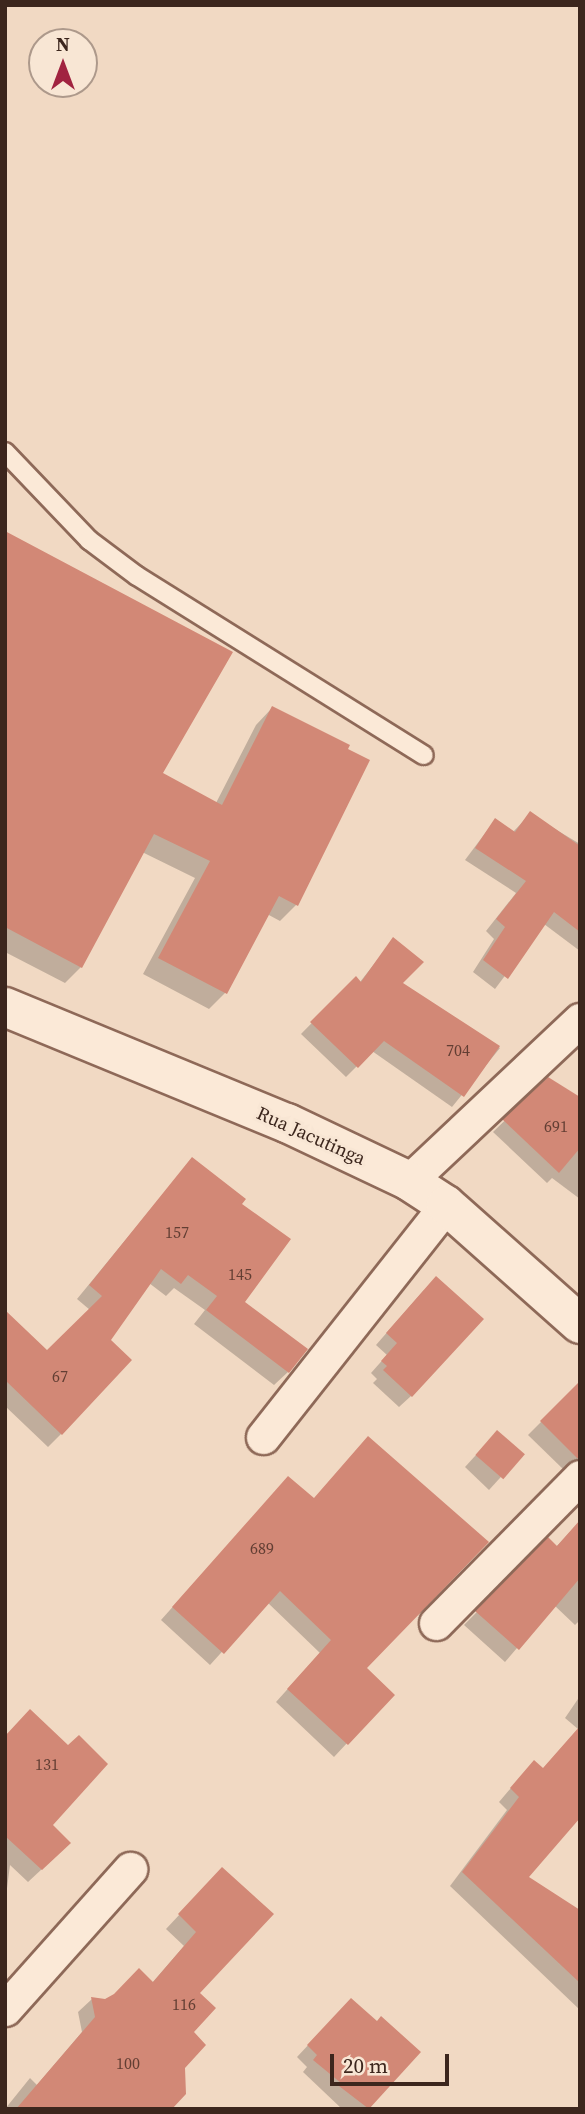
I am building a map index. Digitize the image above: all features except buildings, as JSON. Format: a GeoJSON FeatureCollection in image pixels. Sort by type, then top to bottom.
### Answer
{"type":"FeatureCollection","features":[{"type":"Feature","properties":{"kind":"street","name":"Rua Jacutinga"},"geometry":{"type":"LineString","coordinates":[[5,1007],[287,1124],[409,1181],[446,1205],[580,1324]]}},
{"type":"Feature","properties":{"kind":"street"},"geometry":{"type":"LineString","coordinates":[[409,1181],[580,1020]]}},
{"type":"Feature","properties":{"kind":"street"},"geometry":{"type":"LineString","coordinates":[[263,1437],[446,1205]]}},
{"type":"Feature","properties":{"kind":"street"},"geometry":{"type":"LineString","coordinates":[[436,1623],[580,1478]]}},
{"type":"Feature","properties":{"kind":"street"},"geometry":{"type":"LineString","coordinates":[[5,2009],[130,1869]]}},
{"type":"Feature","properties":{"kind":"lane"},"geometry":{"type":"LineString","coordinates":[[5,452],[89,540],[137,576],[424,755]]}}]}
